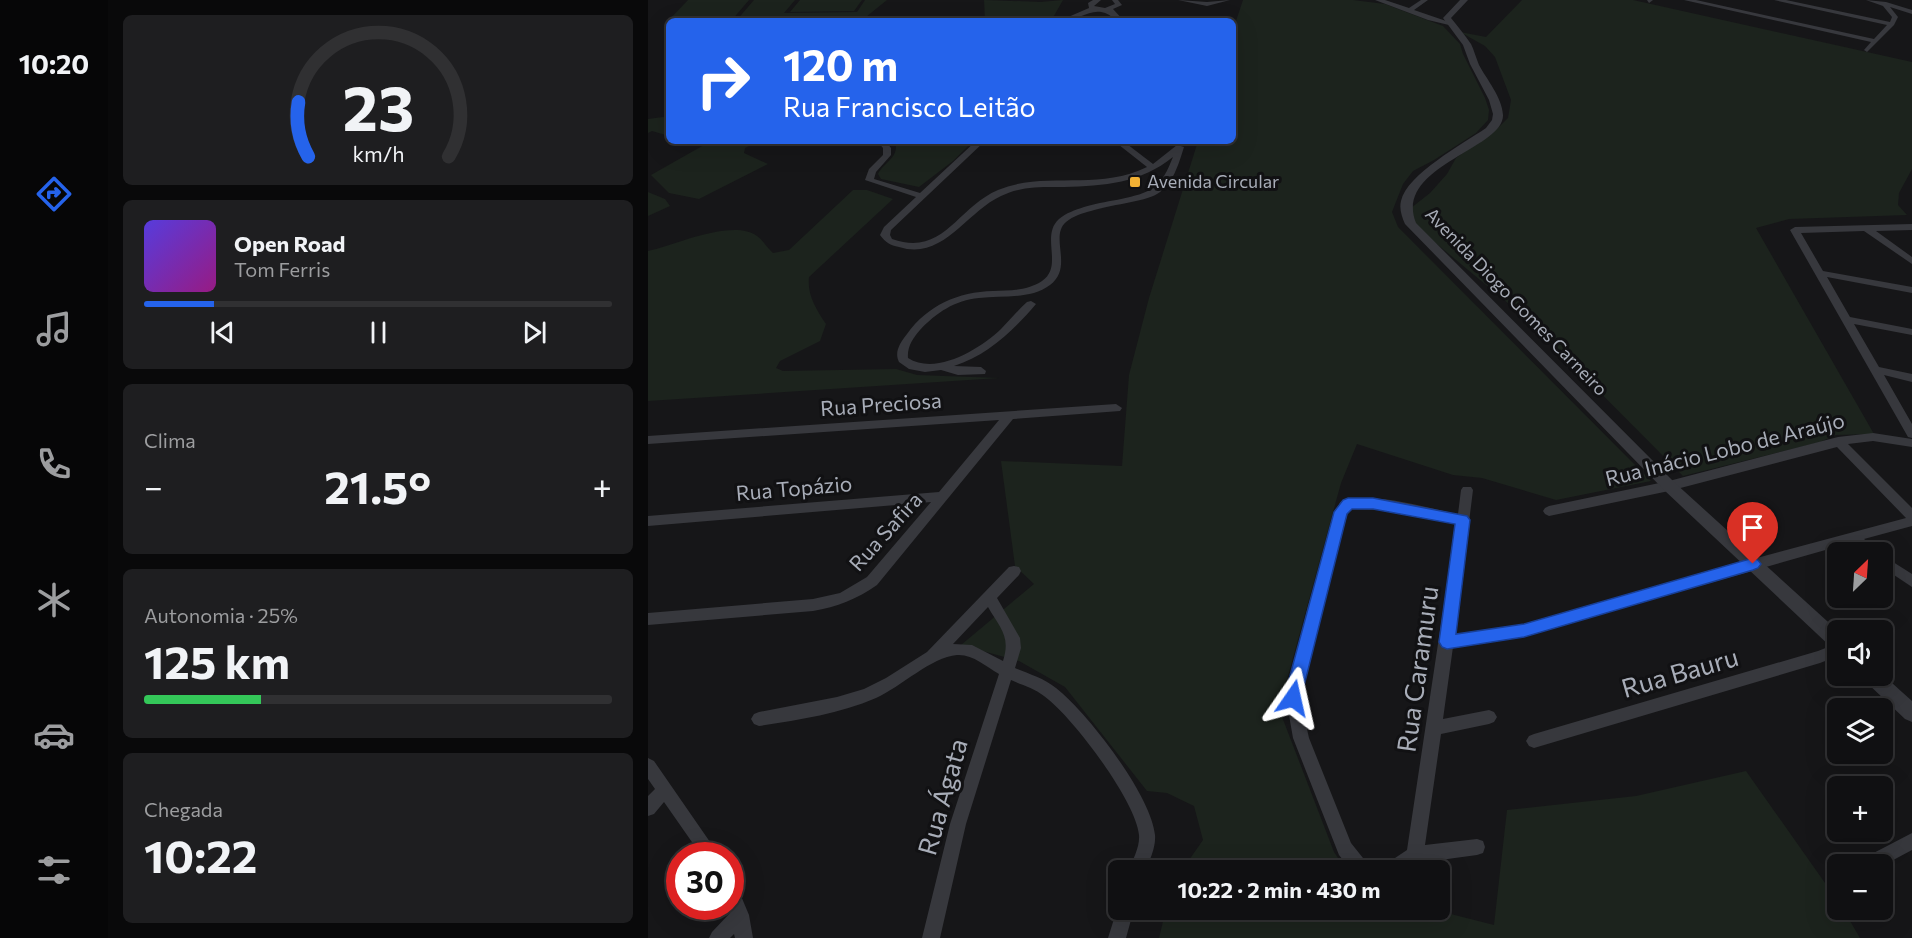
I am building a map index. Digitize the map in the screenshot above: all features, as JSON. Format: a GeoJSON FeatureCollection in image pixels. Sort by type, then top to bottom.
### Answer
{"type":"FeatureCollection","features":[{"type":"Feature","properties":{"kind":"street"},"geometry":{"type":"LineString","coordinates":[[1093,9],[1091,3],[1098,0]]}},
{"type":"Feature","properties":{"kind":"street"},"geometry":{"type":"LineString","coordinates":[[1070,18],[1093,9],[1110,10],[1119,5],[1115,0]]}},
{"type":"Feature","properties":{"kind":"street"},"geometry":{"type":"LineString","coordinates":[[1181,0],[1201,4],[1227,0]]}},
{"type":"Feature","properties":{"kind":"street"},"geometry":{"type":"LineString","coordinates":[[1378,0],[1397,4],[1422,17],[1449,23],[1448,15],[1464,0]]}},
{"type":"Feature","properties":{"kind":"street"},"geometry":{"type":"LineString","coordinates":[[1410,10],[1425,0]]}},
{"type":"Feature","properties":{"kind":"street"},"geometry":{"type":"LineString","coordinates":[[1687,0],[1875,41]]}},
{"type":"Feature","properties":{"kind":"street"},"geometry":{"type":"LineString","coordinates":[[1777,0],[1892,24]]}},
{"type":"Feature","properties":{"kind":"street"},"geometry":{"type":"LineString","coordinates":[[1869,0],[1912,12]]}},
{"type":"Feature","properties":{"kind":"street"},"geometry":{"type":"LineString","coordinates":[[1868,50],[1895,20],[1893,12],[1879,2]]}},
{"type":"Feature","properties":{"kind":"street"},"geometry":{"type":"LineString","coordinates":[[1110,10],[1118,18]]}},
{"type":"Feature","properties":{"kind":"street","name":"Avenida Diogo Gomes Carneiro"},"geometry":{"type":"LineString","coordinates":[[1449,23],[1467,45],[1474,64],[1494,100],[1498,114],[1497,121],[1489,130],[1421,178],[1413,187],[1406,201],[1405,210],[1411,224],[1669,486]]}},
{"type":"Feature","properties":{"kind":"street"},"geometry":{"type":"LineString","coordinates":[[884,144],[887,148],[887,155],[872,171],[869,180],[920,196]]}},
{"type":"Feature","properties":{"kind":"street"},"geometry":{"type":"LineString","coordinates":[[978,144],[887,229],[885,235],[888,241],[912,247],[936,242],[947,236],[984,201],[1018,187],[1118,182],[1152,168],[1181,144]]}},
{"type":"Feature","properties":{"kind":"street"},"geometry":{"type":"LineString","coordinates":[[1122,144],[1152,168]]}},
{"type":"Feature","properties":{"kind":"street"},"geometry":{"type":"LineString","coordinates":[[1031,304],[999,337],[980,350],[941,366],[913,367],[908,365],[901,355],[911,335],[932,311],[954,300],[971,296],[1020,294],[1049,281],[1057,267],[1055,231],[1063,220],[1078,213],[1154,192],[1173,172],[1181,144]]}},
{"type":"Feature","properties":{"kind":"street"},"geometry":{"type":"LineString","coordinates":[[1912,227],[1795,230],[1912,434]]}},
{"type":"Feature","properties":{"kind":"street"},"geometry":{"type":"LineString","coordinates":[[1866,228],[1912,261]]}},
{"type":"Feature","properties":{"kind":"street"},"geometry":{"type":"LineString","coordinates":[[1820,273],[1912,290]]}},
{"type":"Feature","properties":{"kind":"street"},"geometry":{"type":"LineString","coordinates":[[1846,319],[1912,332]]}},
{"type":"Feature","properties":{"kind":"street"},"geometry":{"type":"LineString","coordinates":[[941,366],[958,371],[981,371]]}},
{"type":"Feature","properties":{"kind":"street"},"geometry":{"type":"LineString","coordinates":[[1876,370],[1912,378]]}},
{"type":"Feature","properties":{"kind":"street","name":"Rua Preciosa"},"geometry":{"type":"LineString","coordinates":[[648,440],[1116,408]]}},
{"type":"Feature","properties":{"kind":"street","name":"Rua Safira"},"geometry":{"type":"LineString","coordinates":[[648,619],[813,605],[843,599],[872,580],[1009,416]]}},
{"type":"Feature","properties":{"kind":"street","name":"Rua Inácio Lobo de Araújo"},"geometry":{"type":"LineString","coordinates":[[1549,511],[1669,486],[1838,441],[1873,437],[1912,442]]}},
{"type":"Feature","properties":{"kind":"street"},"geometry":{"type":"LineString","coordinates":[[1838,441],[1912,516]]}},
{"type":"Feature","properties":{"kind":"street"},"geometry":{"type":"LineString","coordinates":[[1669,486],[1827,633]]}},
{"type":"Feature","properties":{"kind":"street","name":"Rua Caramuru"},"geometry":{"type":"LineString","coordinates":[[1414,855],[1447,642],[1467,490]]}},
{"type":"Feature","properties":{"kind":"street","name":"Rua Topázio"},"geometry":{"type":"LineString","coordinates":[[648,521],[944,496]]}},
{"type":"Feature","properties":{"kind":"street"},"geometry":{"type":"LineString","coordinates":[[1354,860],[1345,849],[1301,738],[1293,698],[1318,595],[1344,506],[1353,502],[1373,504],[1462,520]]}},
{"type":"Feature","properties":{"kind":"street"},"geometry":{"type":"LineString","coordinates":[[1447,642],[1524,630],[1912,521]]}},
{"type":"Feature","properties":{"kind":"street"},"geometry":{"type":"LineString","coordinates":[[1853,538],[1858,542]]}},
{"type":"Feature","properties":{"kind":"street"},"geometry":{"type":"LineString","coordinates":[[1893,568],[1912,581]]}},
{"type":"Feature","properties":{"kind":"street"},"geometry":{"type":"LineString","coordinates":[[759,719],[823,708],[855,699],[884,687],[933,655],[1014,571]]}},
{"type":"Feature","properties":{"kind":"street","name":"Rua Ágata"},"geometry":{"type":"LineString","coordinates":[[931,938],[958,824],[1014,648],[1013,638],[989,597]]}},
{"type":"Feature","properties":{"kind":"street"},"geometry":{"type":"LineString","coordinates":[[933,655],[957,649],[967,650],[986,656],[1006,671],[1051,692],[1078,719],[1103,751],[1145,824],[1145,849],[1141,860]]}},
{"type":"Feature","properties":{"kind":"street","name":"Rua Bauru"},"geometry":{"type":"LineString","coordinates":[[1534,741],[1827,654]]}},
{"type":"Feature","properties":{"kind":"street"},"geometry":{"type":"LineString","coordinates":[[1883,686],[1912,713]]}},
{"type":"Feature","properties":{"kind":"street"},"geometry":{"type":"LineString","coordinates":[[1434,728],[1489,717]]}},
{"type":"Feature","properties":{"kind":"street"},"geometry":{"type":"LineString","coordinates":[[648,766],[702,842]]}},
{"type":"Feature","properties":{"kind":"street"},"geometry":{"type":"LineString","coordinates":[[648,808],[665,790]]}},
{"type":"Feature","properties":{"kind":"street"},"geometry":{"type":"LineString","coordinates":[[1888,854],[1912,841]]}},
{"type":"Feature","properties":{"kind":"street"},"geometry":{"type":"LineString","coordinates":[[1407,860],[1414,855],[1477,847]]}},
{"type":"Feature","properties":{"kind":"street"},"geometry":{"type":"LineString","coordinates":[[718,938],[735,920]]}},
{"type":"Feature","properties":{"kind":"street"},"geometry":{"type":"LineString","coordinates":[[741,920],[744,938]]}},
{"type":"Feature","properties":{"kind":"street"},"geometry":{"type":"LineString","coordinates":[[1117,938],[1122,920]]}},
{"type":"Feature","properties":{"kind":"shaded area"},"geometry":{"type":"Polygon","coordinates":[[[688,0],[749,0],[734,18],[671,18],[688,0]]]}},
{"type":"Feature","properties":{"kind":"shaded area"},"geometry":{"type":"Polygon","coordinates":[[[754,0],[795,0],[784,13],[857,12],[865,0],[887,0],[865,18],[739,18],[754,0]]]}},
{"type":"Feature","properties":{"kind":"shaded area"},"geometry":{"type":"Polygon","coordinates":[[[800,0],[862,0],[854,11],[790,12],[800,0]]]}},
{"type":"Feature","properties":{"kind":"shaded area"},"geometry":{"type":"Polygon","coordinates":[[[984,0],[1041,2],[1063,0],[1053,18],[985,18],[984,0]]]}},
{"type":"Feature","properties":{"kind":"shaded area"},"geometry":{"type":"Polygon","coordinates":[[[1243,0],[1353,0],[1385,4],[1443,26],[1460,44],[1485,98],[1489,110],[1488,120],[1476,133],[1413,171],[1403,184],[1392,212],[1398,227],[1651,481],[1556,500],[1482,478],[1453,475],[1357,444],[1341,483],[1279,709],[1334,852],[1339,860],[1189,860],[1203,840],[1194,806],[1167,793],[1147,791],[1065,687],[1019,661],[961,645],[1034,584],[1015,566],[1001,461],[1122,466],[1129,375],[1149,298],[1197,144],[1236,144],[1236,21],[1243,0]]]}},
{"type":"Feature","properties":{"kind":"shaded area"},"geometry":{"type":"Polygon","coordinates":[[[1522,0],[1633,0],[1912,62],[1912,169],[1899,193],[1898,205],[1907,215],[1789,219],[1756,228],[1874,434],[1836,435],[1820,442],[1683,476],[1527,319],[1414,225],[1411,208],[1430,193],[1447,174],[1456,158],[1508,118],[1511,100],[1495,57],[1485,46],[1460,32],[1486,37],[1522,0]]]}},
{"type":"Feature","properties":{"kind":"shaded area"},"geometry":{"type":"Polygon","coordinates":[[[666,118],[666,135],[652,131],[648,133],[648,119],[666,118]]]}},
{"type":"Feature","properties":{"kind":"shaded area"},"geometry":{"type":"Polygon","coordinates":[[[706,144],[753,144],[745,148],[744,153],[768,164],[699,199],[669,193],[651,175],[706,144]]]}},
{"type":"Feature","properties":{"kind":"shaded area"},"geometry":{"type":"Polygon","coordinates":[[[896,144],[970,144],[953,161],[919,187],[881,179],[878,174],[893,156],[896,144]]]}},
{"type":"Feature","properties":{"kind":"shaded area"},"geometry":{"type":"Polygon","coordinates":[[[853,190],[867,190],[893,199],[809,277],[811,296],[826,324],[820,341],[780,361],[776,368],[783,371],[896,369],[917,375],[999,378],[648,401],[648,251],[704,234],[734,230],[747,231],[757,236],[773,253],[789,250],[853,190]]]}},
{"type":"Feature","properties":{"kind":"shaded area"},"geometry":{"type":"Polygon","coordinates":[[[648,192],[665,199],[670,206],[648,216],[648,192]]]}},
{"type":"Feature","properties":{"kind":"shaded area"},"geometry":{"type":"Polygon","coordinates":[[[1746,771],[1827,886],[1827,920],[1849,920],[1860,938],[1159,938],[1163,920],[1450,920],[1450,914],[1494,925],[1507,810],[1636,796],[1746,771]]]}},
{"type":"Feature","properties":{"kind":"place","name":"Avenida Circular"},"geometry":{"type":"Point","coordinates":[1135,182]}},
{"type":"Feature","properties":{"kind":"route"},"geometry":{"type":"LineString","coordinates":[[1293,698],[1341,512],[1344,506],[1353,502],[1462,520],[1447,642],[1480,639],[1524,630],[1753,564]]}}]}
